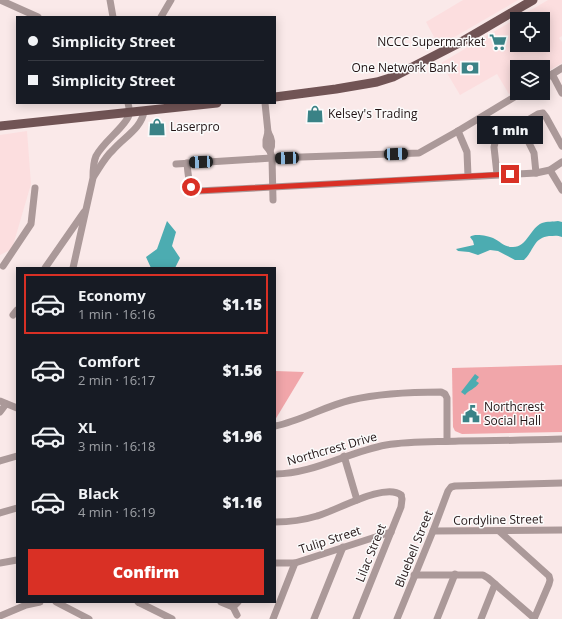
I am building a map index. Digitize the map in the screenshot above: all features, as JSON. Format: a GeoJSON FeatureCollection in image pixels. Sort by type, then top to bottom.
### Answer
{"type":"FeatureCollection","features":[{"type":"Feature","properties":{"kind":"main road"},"geometry":{"type":"LineString","coordinates":[[276,97],[377,82],[393,76],[463,41],[533,0]]}},
{"type":"Feature","properties":{"kind":"main road"},"geometry":{"type":"LineString","coordinates":[[0,126],[208,104]]}},
{"type":"Feature","properties":{"kind":"street"},"geometry":{"type":"LineString","coordinates":[[0,0],[36,16]]}},
{"type":"Feature","properties":{"kind":"street"},"geometry":{"type":"LineString","coordinates":[[110,0],[113,16]]}},
{"type":"Feature","properties":{"kind":"street"},"geometry":{"type":"LineString","coordinates":[[162,16],[171,0]]}},
{"type":"Feature","properties":{"kind":"street"},"geometry":{"type":"LineString","coordinates":[[562,68],[552,74],[562,93]]}},
{"type":"Feature","properties":{"kind":"street"},"geometry":{"type":"LineString","coordinates":[[176,164],[271,155],[419,153],[510,100]]}},
{"type":"Feature","properties":{"kind":"street"},"geometry":{"type":"LineString","coordinates":[[73,267],[93,178],[96,156],[105,143],[127,120],[130,112],[128,104]]}},
{"type":"Feature","properties":{"kind":"street"},"geometry":{"type":"LineString","coordinates":[[265,104],[268,132],[272,146],[273,200]]}},
{"type":"Feature","properties":{"kind":"street"},"geometry":{"type":"LineString","coordinates":[[93,178],[109,154],[132,132],[139,123],[144,111]]}},
{"type":"Feature","properties":{"kind":"street"},"geometry":{"type":"LineString","coordinates":[[497,174],[495,142],[499,137],[538,114],[543,114],[546,117],[562,146]]}},
{"type":"Feature","properties":{"kind":"street"},"geometry":{"type":"LineString","coordinates":[[520,125],[534,153],[536,173]]}},
{"type":"Feature","properties":{"kind":"street"},"geometry":{"type":"LineString","coordinates":[[458,131],[467,152],[468,176]]}},
{"type":"Feature","properties":{"kind":"street"},"geometry":{"type":"LineString","coordinates":[[115,132],[122,141]]}},
{"type":"Feature","properties":{"kind":"street"},"geometry":{"type":"LineString","coordinates":[[187,163],[191,187],[198,191],[536,173],[550,170],[562,162]]}},
{"type":"Feature","properties":{"kind":"street"},"geometry":{"type":"LineString","coordinates":[[550,170],[561,187]]}},
{"type":"Feature","properties":{"kind":"street"},"geometry":{"type":"LineString","coordinates":[[3,266],[31,224],[35,188]]}},
{"type":"Feature","properties":{"kind":"street"},"geometry":{"type":"LineString","coordinates":[[46,267],[86,208]]}},
{"type":"Feature","properties":{"kind":"street"},"geometry":{"type":"LineString","coordinates":[[276,426],[285,424],[313,412],[351,400],[400,392],[441,392],[445,394],[447,398],[447,441]]}},
{"type":"Feature","properties":{"kind":"street"},"geometry":{"type":"LineString","coordinates":[[0,412],[3,402],[16,408]]}},
{"type":"Feature","properties":{"kind":"street","name":"Northcrest Drive"},"geometry":{"type":"LineString","coordinates":[[276,474],[289,474],[313,468],[344,456],[386,445],[447,441],[562,439]]}},
{"type":"Feature","properties":{"kind":"street"},"geometry":{"type":"LineString","coordinates":[[0,461],[16,456]]}},
{"type":"Feature","properties":{"kind":"street"},"geometry":{"type":"LineString","coordinates":[[276,522],[297,521],[319,516],[357,500],[344,456]]}},
{"type":"Feature","properties":{"kind":"street","name":"Bluebell Street"},"geometry":{"type":"LineString","coordinates":[[397,619],[448,491],[451,487],[562,483]]}},
{"type":"Feature","properties":{"kind":"street","name":"Lilac Street"},"geometry":{"type":"LineString","coordinates":[[356,619],[401,507],[404,493],[396,491],[381,492],[357,500]]}},
{"type":"Feature","properties":{"kind":"street"},"geometry":{"type":"LineString","coordinates":[[0,512],[16,508]]}},
{"type":"Feature","properties":{"kind":"street","name":"Cordyline Street"},"geometry":{"type":"LineString","coordinates":[[433,531],[561,531]]}},
{"type":"Feature","properties":{"kind":"street"},"geometry":{"type":"LineString","coordinates":[[414,576],[455,574],[483,575],[534,619],[549,584],[549,576],[500,531]]}},
{"type":"Feature","properties":{"kind":"street","name":"Tulip Street"},"geometry":{"type":"LineString","coordinates":[[276,563],[295,563],[391,532]]}},
{"type":"Feature","properties":{"kind":"street"},"geometry":{"type":"LineString","coordinates":[[314,619],[343,547]]}},
{"type":"Feature","properties":{"kind":"street"},"geometry":{"type":"LineString","coordinates":[[0,564],[16,560]]}},
{"type":"Feature","properties":{"kind":"street"},"geometry":{"type":"LineString","coordinates":[[273,619],[295,563]]}},
{"type":"Feature","properties":{"kind":"street"},"geometry":{"type":"LineString","coordinates":[[437,619],[455,574]]}},
{"type":"Feature","properties":{"kind":"street"},"geometry":{"type":"LineString","coordinates":[[481,619],[495,584]]}},
{"type":"Feature","properties":{"kind":"street"},"geometry":{"type":"LineString","coordinates":[[0,616],[26,605],[35,603]]}},
{"type":"Feature","properties":{"kind":"street"},"geometry":{"type":"LineString","coordinates":[[58,603],[89,619]]}},
{"type":"Feature","properties":{"kind":"street"},"geometry":{"type":"LineString","coordinates":[[140,603],[172,619]]}},
{"type":"Feature","properties":{"kind":"street"},"geometry":{"type":"LineString","coordinates":[[236,604],[237,615]]}},
{"type":"Feature","properties":{"kind":"street"},"geometry":{"type":"LineString","coordinates":[[0,616],[4,619]]}},
{"type":"Feature","properties":{"kind":"shaded area"},"geometry":{"type":"Polygon","coordinates":[[[463,0],[518,0],[439,46],[426,22],[463,0]]]}},
{"type":"Feature","properties":{"kind":"shaded area"},"geometry":{"type":"Polygon","coordinates":[[[548,0],[562,0],[562,36],[559,38],[562,42],[562,63],[550,70],[550,60],[510,60],[510,93],[497,74],[460,95],[441,63],[510,22],[510,52],[550,52],[550,12],[528,12],[548,0]]]}},
{"type":"Feature","properties":{"kind":"shaded area"},"geometry":{"type":"Polygon","coordinates":[[[27,131],[31,184],[12,249],[0,255],[0,135],[27,131]]]}},
{"type":"Feature","properties":{"kind":"shaded area"},"geometry":{"type":"Polygon","coordinates":[[[562,365],[562,432],[462,434],[455,431],[453,427],[452,368],[562,365]]]}},
{"type":"Feature","properties":{"kind":"shaded area"},"geometry":{"type":"Polygon","coordinates":[[[276,371],[304,372],[276,418],[276,371]]]}},
{"type":"Feature","properties":{"kind":"water"},"geometry":{"type":"Polygon","coordinates":[[[167,221],[176,232],[172,246],[180,258],[176,267],[151,267],[146,257],[157,249],[167,221]]]}},
{"type":"Feature","properties":{"kind":"water"},"geometry":{"type":"Polygon","coordinates":[[[562,222],[562,237],[549,236],[540,239],[524,260],[515,260],[498,251],[490,250],[478,255],[458,251],[456,249],[474,245],[470,237],[478,235],[493,238],[507,246],[517,246],[525,241],[534,229],[542,223],[562,222]]]}},
{"type":"Feature","properties":{"kind":"water"},"geometry":{"type":"Polygon","coordinates":[[[475,374],[479,377],[476,381],[479,383],[465,395],[461,392],[475,374]]]}},
{"type":"Feature","properties":{"kind":"place","name":"NCCC Supermarket"},"geometry":{"type":"Point","coordinates":[498,42]}},
{"type":"Feature","properties":{"kind":"place","name":"One Network Bank"},"geometry":{"type":"Point","coordinates":[470,68]}},
{"type":"Feature","properties":{"kind":"place","name":"Kelsey's Trading"},"geometry":{"type":"Point","coordinates":[315,114]}},
{"type":"Feature","properties":{"kind":"place","name":"Laserpro"},"geometry":{"type":"Point","coordinates":[157,127]}},
{"type":"Feature","properties":{"kind":"place","name":"Northcrest Social Hall"},"geometry":{"type":"Point","coordinates":[471,414]}},
{"type":"Feature","properties":{"kind":"route"},"geometry":{"type":"LineString","coordinates":[[191,187],[195,191],[198,191],[510,174]]}}]}
